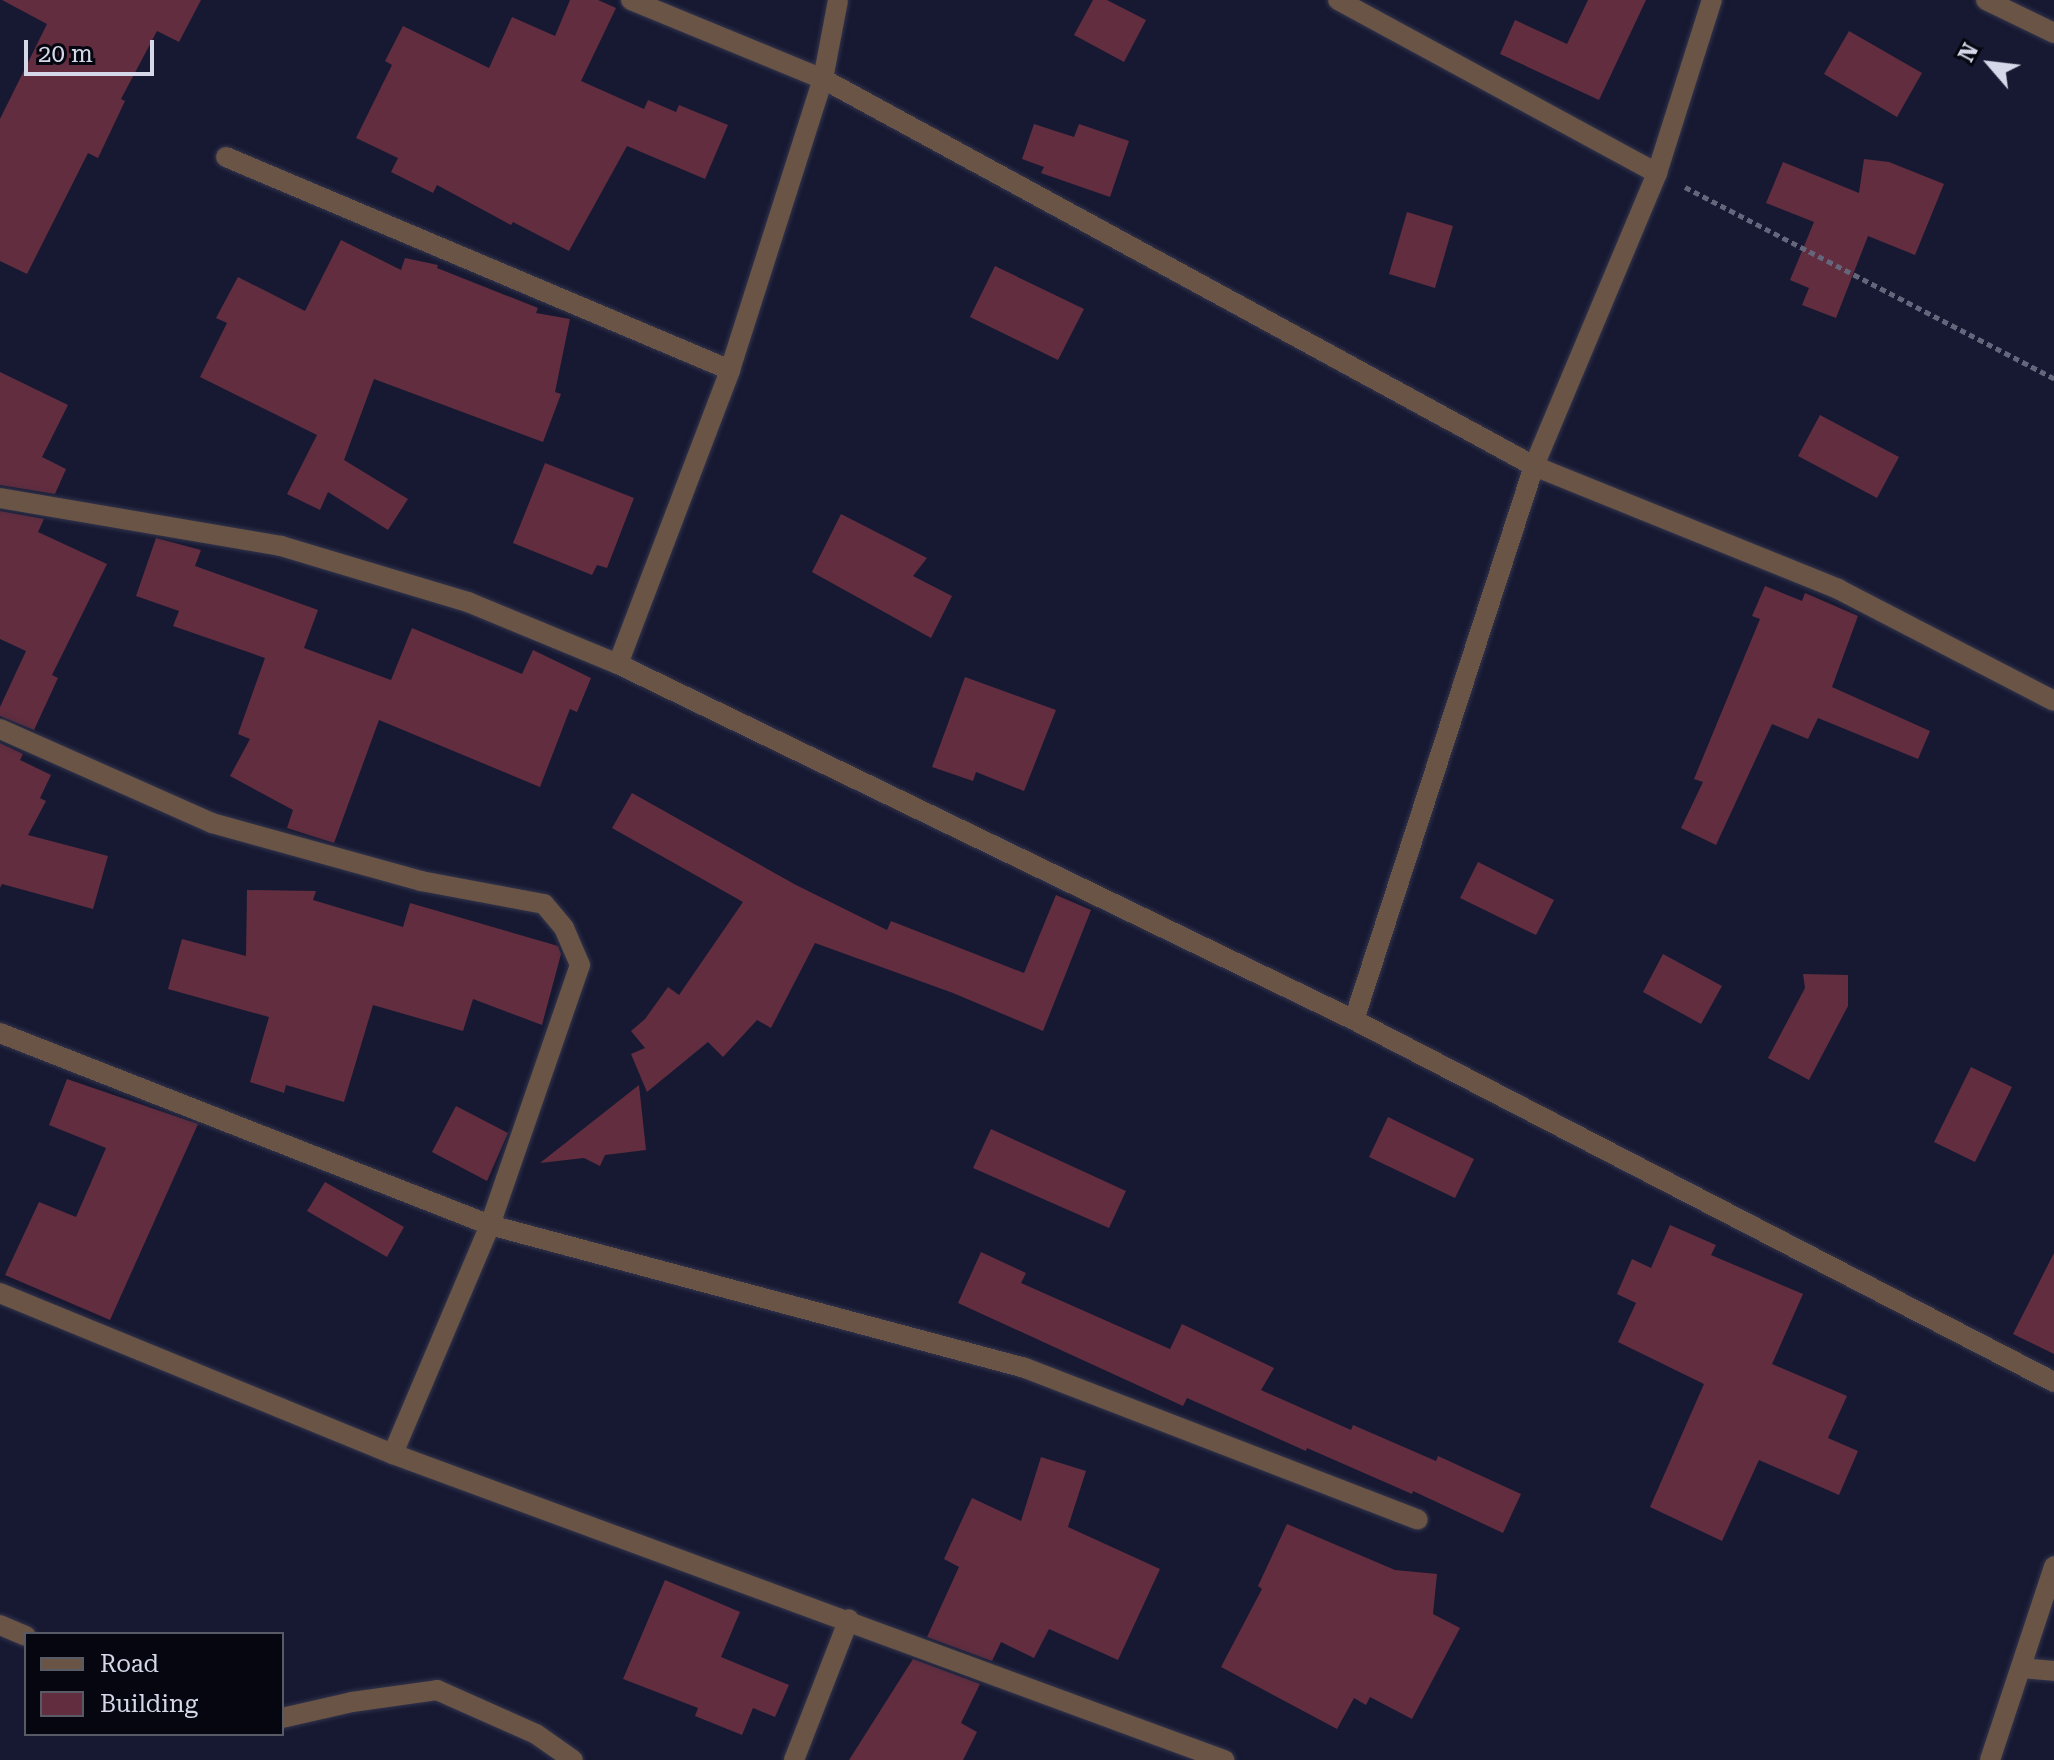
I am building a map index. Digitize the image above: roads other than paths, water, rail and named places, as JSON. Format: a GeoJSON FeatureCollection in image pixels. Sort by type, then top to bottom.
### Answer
{"type":"FeatureCollection","features":[{"type":"Feature","properties":{"kind":"street"},"geometry":{"type":"LineString","coordinates":[[631,0],[823,79],[1534,466],[1838,589],[2054,701]]}},
{"type":"Feature","properties":{"kind":"street"},"geometry":{"type":"LineString","coordinates":[[618,664],[730,370],[823,79],[838,0]]}},
{"type":"Feature","properties":{"kind":"street"},"geometry":{"type":"LineString","coordinates":[[1338,0],[1657,173]]}},
{"type":"Feature","properties":{"kind":"street"},"geometry":{"type":"LineString","coordinates":[[1354,1020],[1534,466],[1657,173],[1712,0]]}},
{"type":"Feature","properties":{"kind":"street"},"geometry":{"type":"LineString","coordinates":[[1986,0],[2054,33]]}},
{"type":"Feature","properties":{"kind":"street"},"geometry":{"type":"LineString","coordinates":[[226,157],[730,370]]}},
{"type":"Feature","properties":{"kind":"street"},"geometry":{"type":"LineString","coordinates":[[0,498],[281,546],[468,602],[618,664],[1354,1020],[2054,1382]]}},
{"type":"Feature","properties":{"kind":"street"},"geometry":{"type":"LineString","coordinates":[[0,729],[212,823],[421,881],[544,904],[564,928],[580,965],[490,1225],[393,1454]]}},
{"type":"Feature","properties":{"kind":"street"},"geometry":{"type":"LineString","coordinates":[[0,1033],[490,1225],[1025,1368],[1418,1520]]}},
{"type":"Feature","properties":{"kind":"street"},"geometry":{"type":"LineString","coordinates":[[0,1293],[393,1454],[849,1619],[1224,1760]]}},
{"type":"Feature","properties":{"kind":"street"},"geometry":{"type":"LineString","coordinates":[[1990,1760],[2054,1566]]}},
{"type":"Feature","properties":{"kind":"street"},"geometry":{"type":"LineString","coordinates":[[794,1760],[849,1619]]}},
{"type":"Feature","properties":{"kind":"street"},"geometry":{"type":"LineString","coordinates":[[0,1625],[24,1635]]}},
{"type":"Feature","properties":{"kind":"street"},"geometry":{"type":"LineString","coordinates":[[2021,1668],[2054,1671]]}},
{"type":"Feature","properties":{"kind":"street"},"geometry":{"type":"LineString","coordinates":[[284,1718],[352,1702],[437,1690],[536,1734],[573,1760]]}}]}
